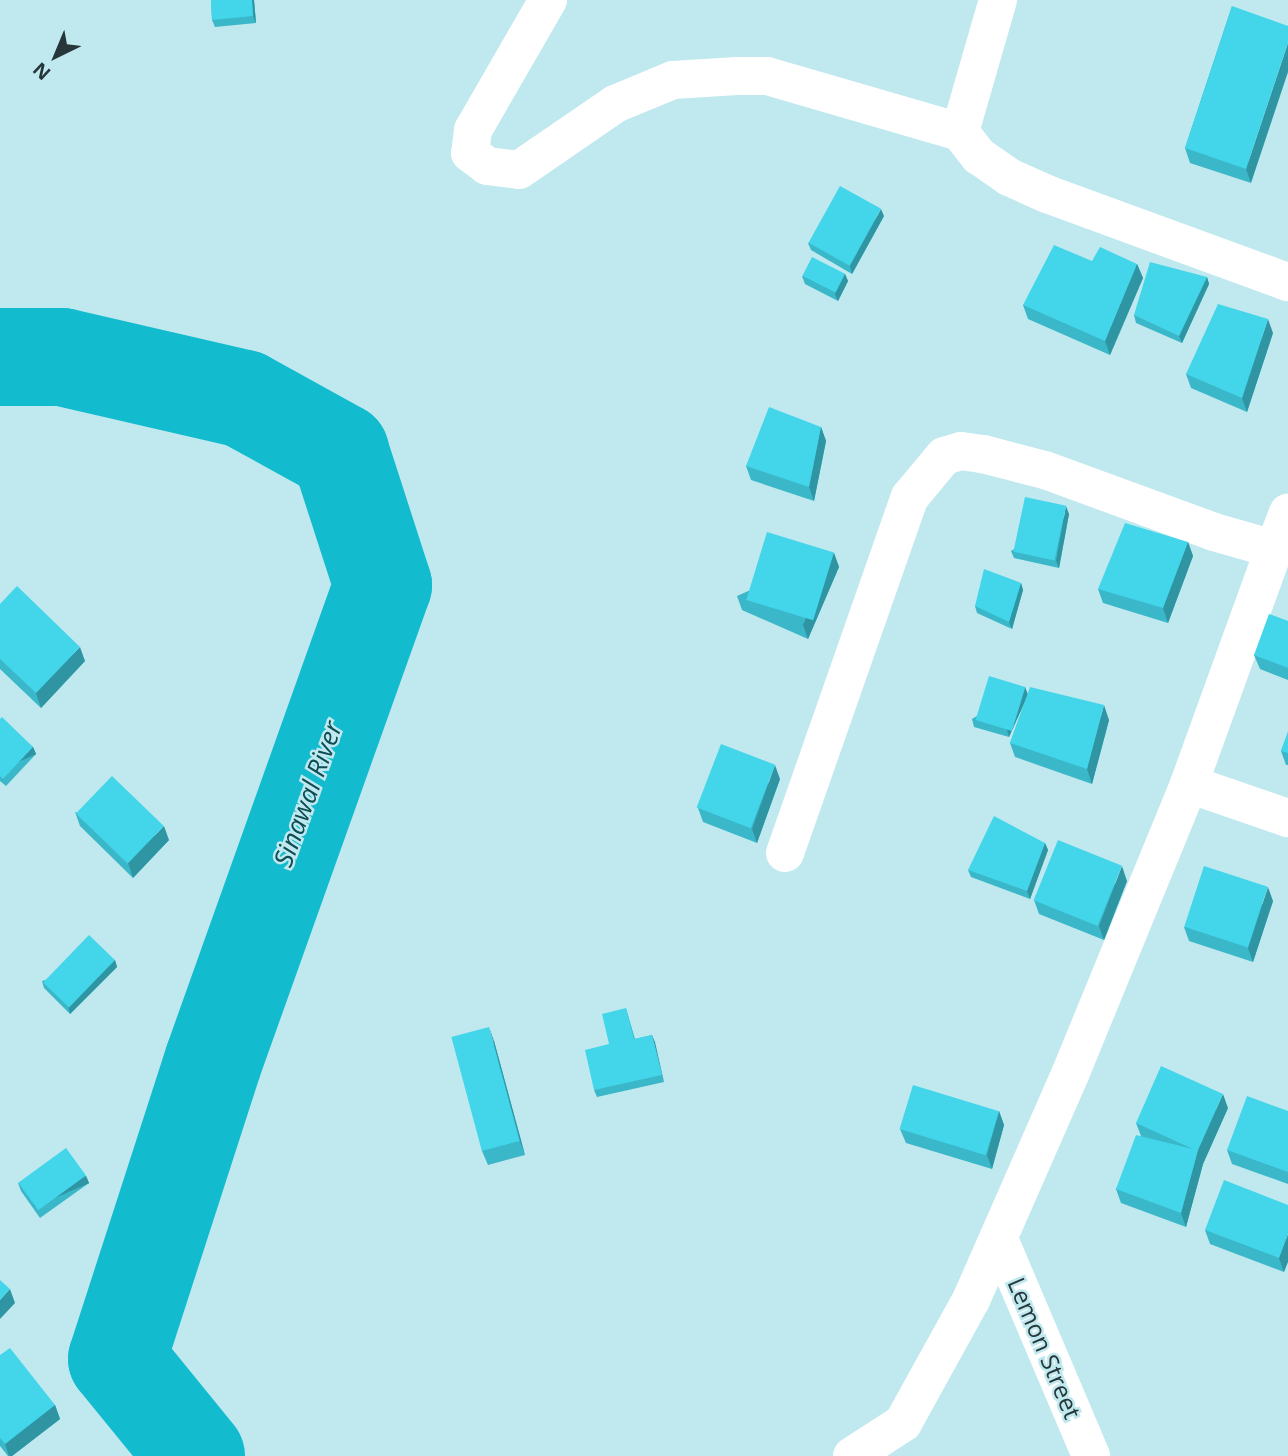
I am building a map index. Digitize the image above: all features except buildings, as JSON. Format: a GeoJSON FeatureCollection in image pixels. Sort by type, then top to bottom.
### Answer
{"type":"FeatureCollection","features":[{"type":"Feature","properties":{"kind":"street"},"geometry":{"type":"LineString","coordinates":[[548,0],[473,130],[470,153],[488,166],[519,170],[615,104],[673,80],[766,76],[960,132],[979,156],[1009,177],[1288,282]]}},
{"type":"Feature","properties":{"kind":"street"},"geometry":{"type":"LineString","coordinates":[[960,132],[998,0]]}},
{"type":"Feature","properties":{"kind":"street"},"geometry":{"type":"LineString","coordinates":[[785,853],[910,497],[944,456],[961,451],[983,454],[1045,470],[1214,533],[1274,549]]}},
{"type":"Feature","properties":{"kind":"street"},"geometry":{"type":"LineString","coordinates":[[852,1456],[903,1423],[966,1311],[999,1239],[1189,784],[1288,513]]}},
{"type":"Feature","properties":{"kind":"street"},"geometry":{"type":"LineString","coordinates":[[1189,784],[1288,818]]}},
{"type":"Feature","properties":{"kind":"street","name":"Lemon Street"},"geometry":{"type":"LineString","coordinates":[[999,1239],[1091,1456]]}},
{"type":"Feature","properties":{"kind":"waterway","name":"Sinawal River"},"geometry":{"type":"LineString","coordinates":[[0,357],[62,357],[244,399],[340,452],[383,585],[213,1062],[117,1359],[196,1456]]}}]}
